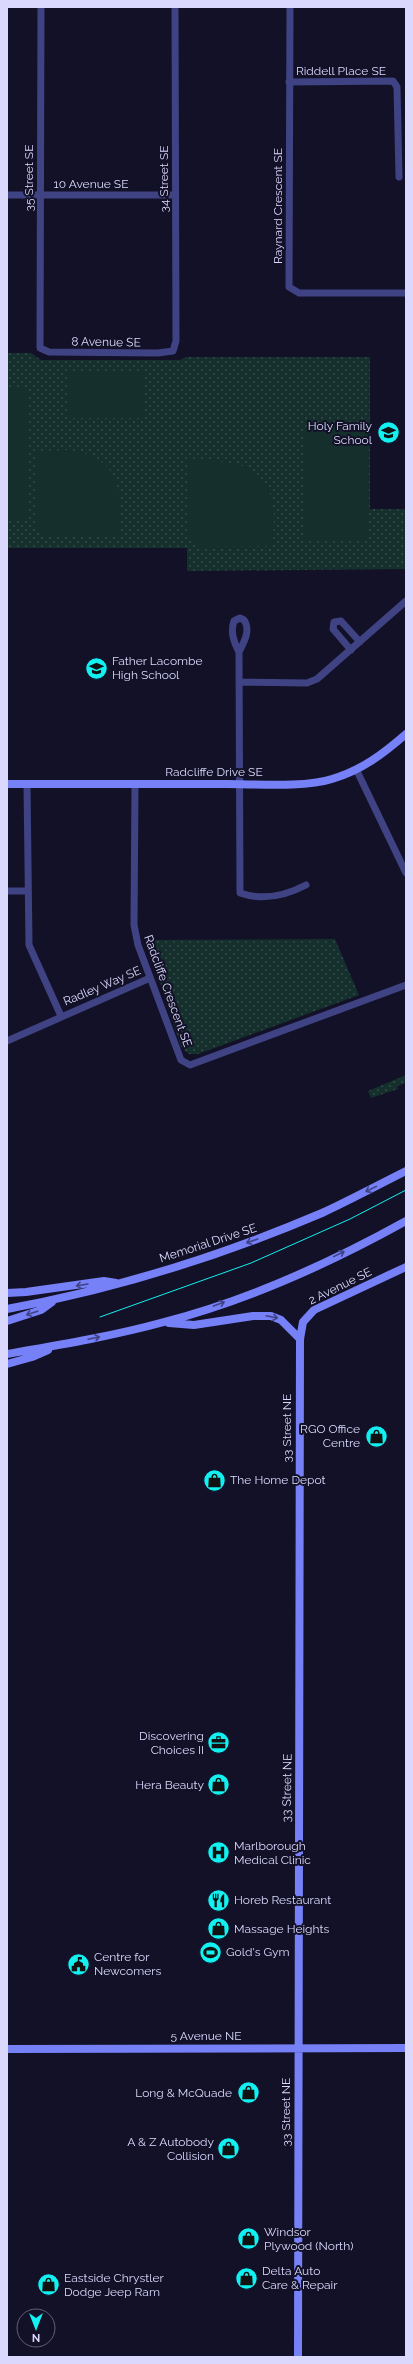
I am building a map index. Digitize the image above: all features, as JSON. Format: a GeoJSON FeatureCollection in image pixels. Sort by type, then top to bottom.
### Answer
{"type":"FeatureCollection","features":[{"type":"Feature","properties":{"kind":"street","name":"35 Street SE"},"geometry":{"type":"LineString","coordinates":[[40,348],[41,7]]}},
{"type":"Feature","properties":{"kind":"street","name":"34 Street SE"},"geometry":{"type":"LineString","coordinates":[[173,351],[176,341],[175,7]]}},
{"type":"Feature","properties":{"kind":"street","name":"Raynard Crescent SE"},"geometry":{"type":"LineString","coordinates":[[290,7],[289,287],[299,293],[406,293]]}},
{"type":"Feature","properties":{"kind":"street","name":"Riddell Place SE"},"geometry":{"type":"LineString","coordinates":[[289,82],[392,81],[397,87],[399,177]]}},
{"type":"Feature","properties":{"kind":"street","name":"10 Avenue SE"},"geometry":{"type":"LineString","coordinates":[[7,195],[175,195]]}},
{"type":"Feature","properties":{"kind":"street","name":"8 Avenue SE"},"geometry":{"type":"LineString","coordinates":[[40,348],[49,352],[158,353],[173,351]]}},
{"type":"Feature","properties":{"kind":"street"},"geometry":{"type":"LineString","coordinates":[[239,682],[307,683],[317,679],[406,602]]}},
{"type":"Feature","properties":{"kind":"street"},"geometry":{"type":"LineString","coordinates":[[351,650],[333,629],[334,622],[341,621],[360,642]]}},
{"type":"Feature","properties":{"kind":"street"},"geometry":{"type":"LineString","coordinates":[[238,652],[240,894],[250,897],[280,896],[306,885]]}},
{"type":"Feature","properties":{"kind":"street","name":"Radcliffe Drive SE"},"geometry":{"type":"LineString","coordinates":[[7,784],[238,784],[297,783],[330,780],[357,771],[377,759],[406,734]]}},
{"type":"Feature","properties":{"kind":"street"},"geometry":{"type":"LineString","coordinates":[[357,771],[404,864],[406,874]]}},
{"type":"Feature","properties":{"kind":"street","name":"Radley Way SE"},"geometry":{"type":"LineString","coordinates":[[27,784],[29,945],[61,1016],[150,978]]}},
{"type":"Feature","properties":{"kind":"street","name":"Radcliffe Crescent SE"},"geometry":{"type":"LineString","coordinates":[[135,784],[134,925],[138,945],[181,1060],[190,1065],[406,985]]}},
{"type":"Feature","properties":{"kind":"street"},"geometry":{"type":"LineString","coordinates":[[7,891],[28,891]]}},
{"type":"Feature","properties":{"kind":"street"},"geometry":{"type":"LineString","coordinates":[[7,1041],[61,1016]]}},
{"type":"Feature","properties":{"kind":"street","name":"Memorial Drive SE"},"geometry":{"type":"LineString","coordinates":[[7,1309],[54,1300],[120,1284],[261,1238],[323,1212],[406,1172]]}},
{"type":"Feature","properties":{"kind":"street"},"geometry":{"type":"LineString","coordinates":[[7,1354],[56,1346],[164,1322],[233,1299],[307,1270],[406,1221]]}},
{"type":"Feature","properties":{"kind":"street","name":"2 Avenue SE"},"geometry":{"type":"LineString","coordinates":[[300,1339],[304,1322],[314,1310],[406,1267]]}},
{"type":"Feature","properties":{"kind":"street"},"geometry":{"type":"LineString","coordinates":[[7,1293],[34,1291],[104,1281],[120,1284]]}},
{"type":"Feature","properties":{"kind":"street"},"geometry":{"type":"LineString","coordinates":[[7,1321],[41,1310],[54,1300]]}},
{"type":"Feature","properties":{"kind":"street"},"geometry":{"type":"LineString","coordinates":[[164,1322],[194,1325],[253,1316],[271,1316],[281,1320],[300,1339]]}},
{"type":"Feature","properties":{"kind":"street","name":"33 Street NE"},"geometry":{"type":"LineString","coordinates":[[298,2357],[297,2047],[300,1714],[300,1339]]}},
{"type":"Feature","properties":{"kind":"street"},"geometry":{"type":"LineString","coordinates":[[7,1364],[32,1357],[56,1346]]}},
{"type":"Feature","properties":{"kind":"street","name":"5 Avenue NE"},"geometry":{"type":"LineString","coordinates":[[7,2049],[297,2047],[406,2048]]}},
{"type":"Feature","properties":{"kind":"green space"},"geometry":{"type":"Polygon","coordinates":[[[7,353],[31,353],[41,360],[180,360],[186,357],[370,357],[370,509],[406,509],[406,569],[187,571],[187,548],[7,548],[7,353]]]}},
{"type":"Feature","properties":{"kind":"green space"},"geometry":{"type":"Polygon","coordinates":[[[69,371],[145,371],[145,418],[69,418],[69,371]]]}},
{"type":"Feature","properties":{"kind":"green space"},"geometry":{"type":"Polygon","coordinates":[[[7,389],[28,389],[28,519],[7,519],[7,389]]]}},
{"type":"Feature","properties":{"kind":"green space"},"geometry":{"type":"Polygon","coordinates":[[[304,428],[367,428],[367,541],[304,541],[304,428]]]}},
{"type":"Feature","properties":{"kind":"green space"},"geometry":{"type":"Polygon","coordinates":[[[67,450],[85,454],[99,460],[108,468],[114,478],[118,491],[120,504],[120,536],[46,537],[35,527],[36,451],[67,450]]]}},
{"type":"Feature","properties":{"kind":"green space"},"geometry":{"type":"Polygon","coordinates":[[[189,461],[217,461],[230,463],[253,471],[262,479],[269,491],[273,506],[273,546],[198,547],[187,538],[189,461]]]}},
{"type":"Feature","properties":{"kind":"green space"},"geometry":{"type":"Polygon","coordinates":[[[335,939],[359,995],[198,1054],[189,1054],[181,1047],[146,940],[335,939]]]}},
{"type":"Feature","properties":{"kind":"green space"},"geometry":{"type":"Polygon","coordinates":[[[406,1075],[406,1083],[397,1086],[398,1089],[371,1098],[368,1091],[406,1075]]]}},
{"type":"Feature","properties":{"kind":"tram line"},"geometry":{"type":"LineString","coordinates":[[100,1317],[251,1263],[350,1219],[406,1190]]}},
{"type":"Feature","properties":{"kind":"place","name":"Holy Family School"},"geometry":{"type":"Point","coordinates":[388,433]}},
{"type":"Feature","properties":{"kind":"place","name":"Father Lacombe High School"},"geometry":{"type":"Point","coordinates":[97,668]}},
{"type":"Feature","properties":{"kind":"place","name":"RGO Office Centre"},"geometry":{"type":"Point","coordinates":[376,1436]}},
{"type":"Feature","properties":{"kind":"place","name":"The Home Depot"},"geometry":{"type":"Point","coordinates":[214,1480]}},
{"type":"Feature","properties":{"kind":"place","name":"Discovering Choices II"},"geometry":{"type":"Point","coordinates":[219,1743]}},
{"type":"Feature","properties":{"kind":"place","name":"Hera Beauty"},"geometry":{"type":"Point","coordinates":[219,1785]}},
{"type":"Feature","properties":{"kind":"place","name":"Marlborough Medical Clinic"},"geometry":{"type":"Point","coordinates":[219,1853]}},
{"type":"Feature","properties":{"kind":"place","name":"Horeb Restaurant"},"geometry":{"type":"Point","coordinates":[219,1900]}},
{"type":"Feature","properties":{"kind":"place","name":"Massage Heights"},"geometry":{"type":"Point","coordinates":[219,1929]}},
{"type":"Feature","properties":{"kind":"place","name":"Gold's Gym"},"geometry":{"type":"Point","coordinates":[211,1952]}},
{"type":"Feature","properties":{"kind":"place","name":"Centre for Newcomers"},"geometry":{"type":"Point","coordinates":[79,1964]}},
{"type":"Feature","properties":{"kind":"place","name":"Long & McQuade"},"geometry":{"type":"Point","coordinates":[248,2093]}},
{"type":"Feature","properties":{"kind":"place","name":"A & Z Autobody Collision"},"geometry":{"type":"Point","coordinates":[229,2149]}},
{"type":"Feature","properties":{"kind":"place","name":"Windsor Plywood (North)"},"geometry":{"type":"Point","coordinates":[248,2239]}},
{"type":"Feature","properties":{"kind":"place","name":"Delta Auto Care & Repair"},"geometry":{"type":"Point","coordinates":[247,2278]}},
{"type":"Feature","properties":{"kind":"place","name":"Eastside Chrystler Dodge Jeep Ram"},"geometry":{"type":"Point","coordinates":[48,2285]}}]}
